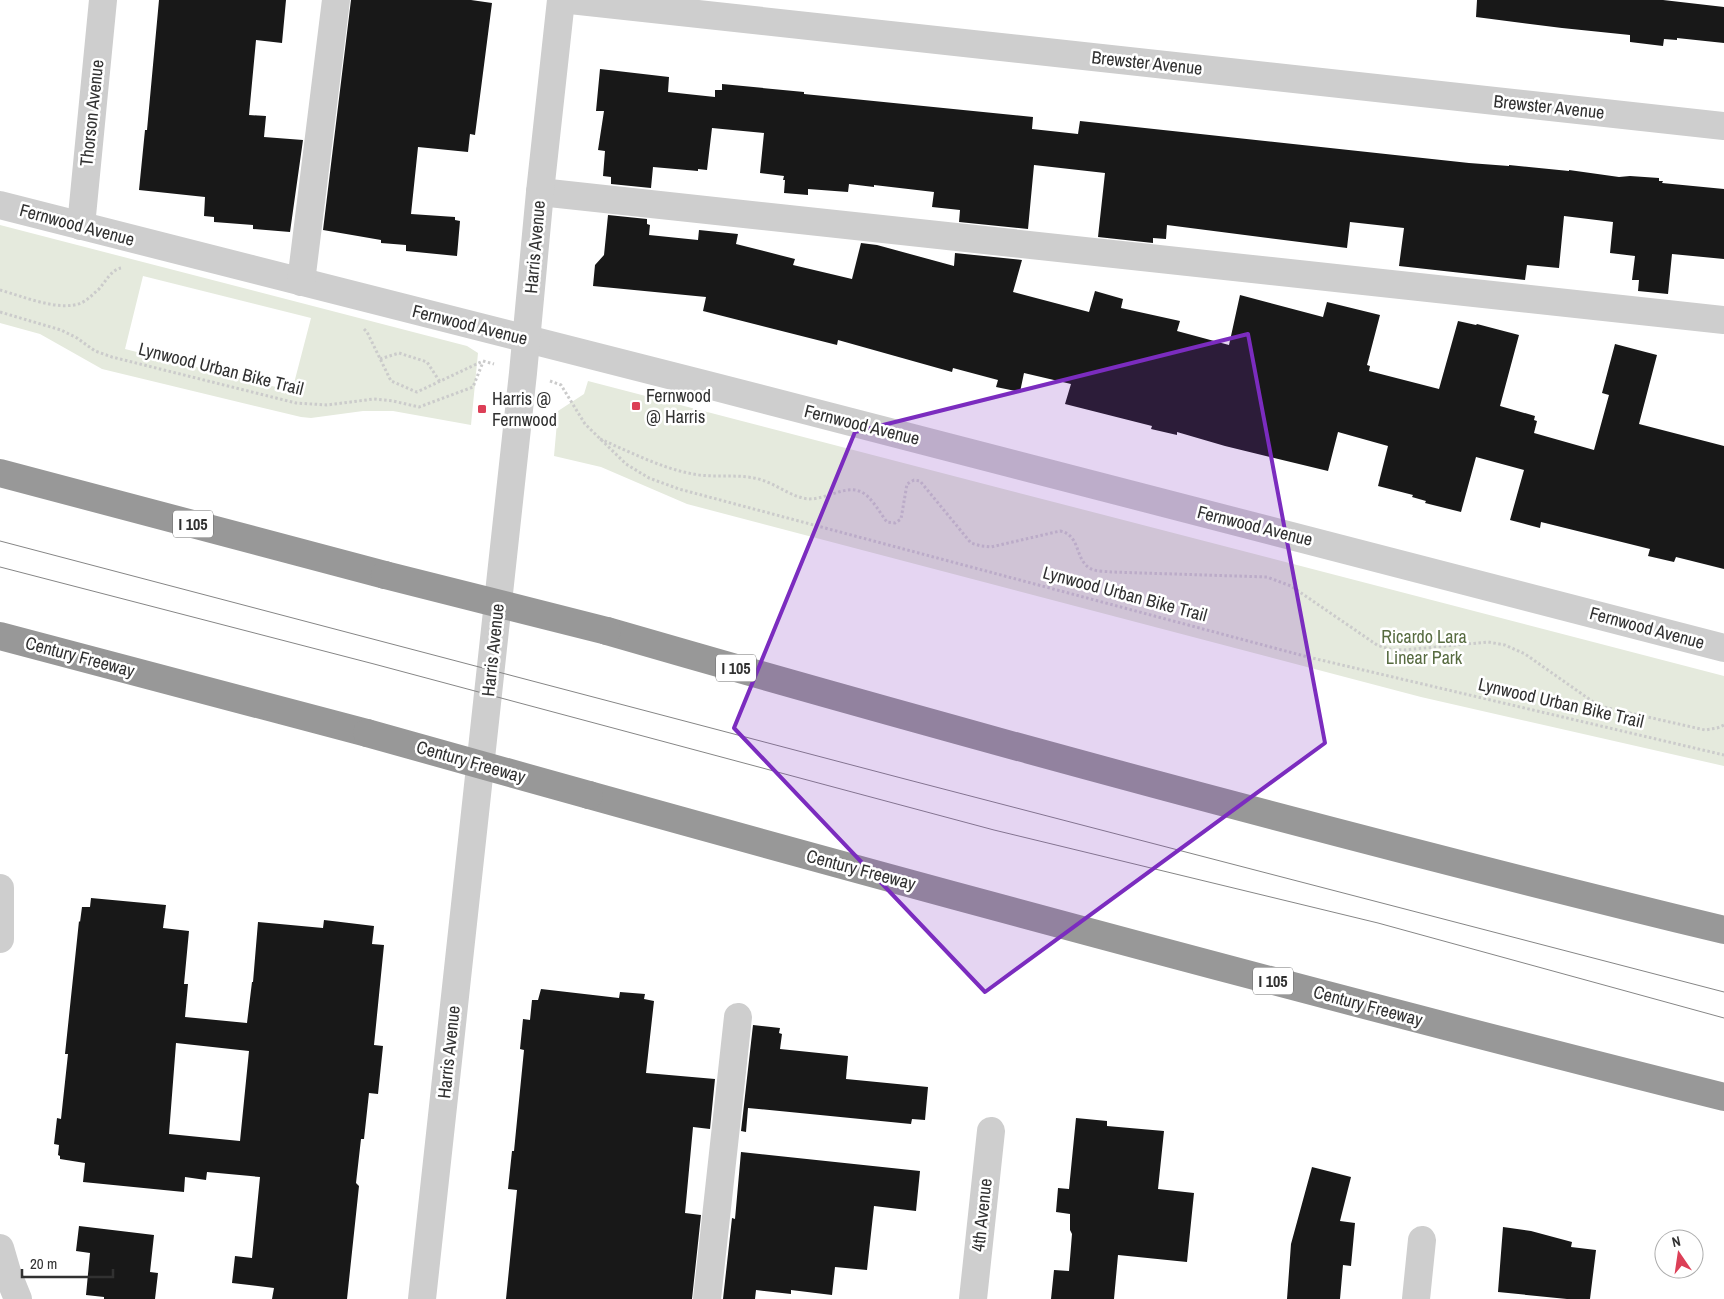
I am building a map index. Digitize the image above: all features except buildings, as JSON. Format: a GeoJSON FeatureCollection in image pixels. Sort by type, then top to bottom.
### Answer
{"type":"FeatureCollection","features":[{"type":"Feature","properties":{"kind":"highway","name":"I 105"},"geometry":{"type":"LineString","coordinates":[[0,473],[385,575],[607,631],[866,706],[1507,877],[1724,930]]}},
{"type":"Feature","properties":{"kind":"highway","name":"Century Freeway"},"geometry":{"type":"LineString","coordinates":[[0,636],[367,733],[824,861],[1460,1030],[1724,1096]]}},
{"type":"Feature","properties":{"kind":"street","name":"Thorson Avenue"},"geometry":{"type":"LineString","coordinates":[[81,226],[103,0]]}},
{"type":"Feature","properties":{"kind":"street"},"geometry":{"type":"LineString","coordinates":[[301,282],[336,0]]}},
{"type":"Feature","properties":{"kind":"street","name":"Harris Avenue"},"geometry":{"type":"LineString","coordinates":[[422,1299],[561,0]]}},
{"type":"Feature","properties":{"kind":"street","name":"Brewster Avenue"},"geometry":{"type":"LineString","coordinates":[[570,0],[1724,126]]}},
{"type":"Feature","properties":{"kind":"street"},"geometry":{"type":"LineString","coordinates":[[540,192],[1724,320]]}},
{"type":"Feature","properties":{"kind":"street","name":"Fernwood Avenue"},"geometry":{"type":"LineString","coordinates":[[0,205],[526,338],[1724,648]]}},
{"type":"Feature","properties":{"kind":"street"},"geometry":{"type":"LineString","coordinates":[[0,888],[0,939]]}},
{"type":"Feature","properties":{"kind":"street"},"geometry":{"type":"LineString","coordinates":[[707,1299],[738,1017]]}},
{"type":"Feature","properties":{"kind":"street","name":"4th Avenue"},"geometry":{"type":"LineString","coordinates":[[973,1299],[991,1131]]}},
{"type":"Feature","properties":{"kind":"street"},"geometry":{"type":"LineString","coordinates":[[1416,1299],[1422,1240]]}},
{"type":"Feature","properties":{"kind":"street"},"geometry":{"type":"LineString","coordinates":[[0,1248],[18,1299]]}},
{"type":"Feature","properties":{"kind":"path"},"geometry":{"type":"LineString","coordinates":[[0,290],[54,305],[72,306],[89,298],[114,270],[120,268],[130,270]]}},
{"type":"Feature","properties":{"kind":"path","name":"Lynwood Urban Bike Trail"},"geometry":{"type":"LineString","coordinates":[[0,312],[61,330],[77,338],[95,351],[112,357],[296,403],[311,405],[327,405],[374,399],[413,406],[425,406],[473,387],[483,361],[440,382]]}},
{"type":"Feature","properties":{"kind":"path"},"geometry":{"type":"LineString","coordinates":[[362,328],[367,332],[390,381],[418,392],[440,382],[427,362],[399,353],[380,358]]}},
{"type":"Feature","properties":{"kind":"path","name":"Lynwood Urban Bike Trail"},"geometry":{"type":"LineString","coordinates":[[561,385],[585,424],[626,464],[649,478],[679,489],[1308,657],[1724,755]]}},
{"type":"Feature","properties":{"kind":"path"},"geometry":{"type":"LineString","coordinates":[[598,437],[646,458],[693,474],[754,478],[773,484],[802,498],[812,500],[857,490],[866,495],[886,522],[895,523],[901,519],[906,484],[914,480],[920,482],[971,543],[991,547],[1060,531],[1068,533],[1088,567],[1096,570],[1259,576],[1279,580],[1291,586],[1363,637],[1389,649],[1404,650],[1488,642],[1505,645],[1525,654],[1598,706],[1705,730],[1724,725]]}},
{"type":"Feature","properties":{"kind":"highlighted area"},"geometry":{"type":"Polygon","coordinates":[[[1248,334],[1325,743],[985,992],[734,728],[855,432],[1248,334]]]}},
{"type":"Feature","properties":{"kind":"green space"},"geometry":{"type":"Polygon","coordinates":[[[0,225],[467,346],[478,353],[471,425],[393,411],[363,411],[311,418],[301,417],[102,369],[40,334],[0,323],[0,225]],[[143,276],[125,349],[292,391],[311,318],[143,276]]]}},
{"type":"Feature","properties":{"kind":"green space","name":"Ricardo Lara Linear Park"},"geometry":{"type":"Polygon","coordinates":[[[588,381],[1724,676],[1724,766],[1421,697],[687,504],[601,467],[554,456],[558,411],[584,394],[588,381]]]}},
{"type":"Feature","properties":{"kind":"tram line"},"geometry":{"type":"LineString","coordinates":[[0,541],[1724,992]]}},
{"type":"Feature","properties":{"kind":"tram line"},"geometry":{"type":"LineString","coordinates":[[0,567],[374,664],[994,830],[1378,923],[1724,1018]]}},
{"type":"Feature","properties":{"kind":"place","name":"Fernwood @ Harris"},"geometry":{"type":"Point","coordinates":[636,406]}},
{"type":"Feature","properties":{"kind":"place","name":"Harris @ Fernwood"},"geometry":{"type":"Point","coordinates":[482,409]}}]}
